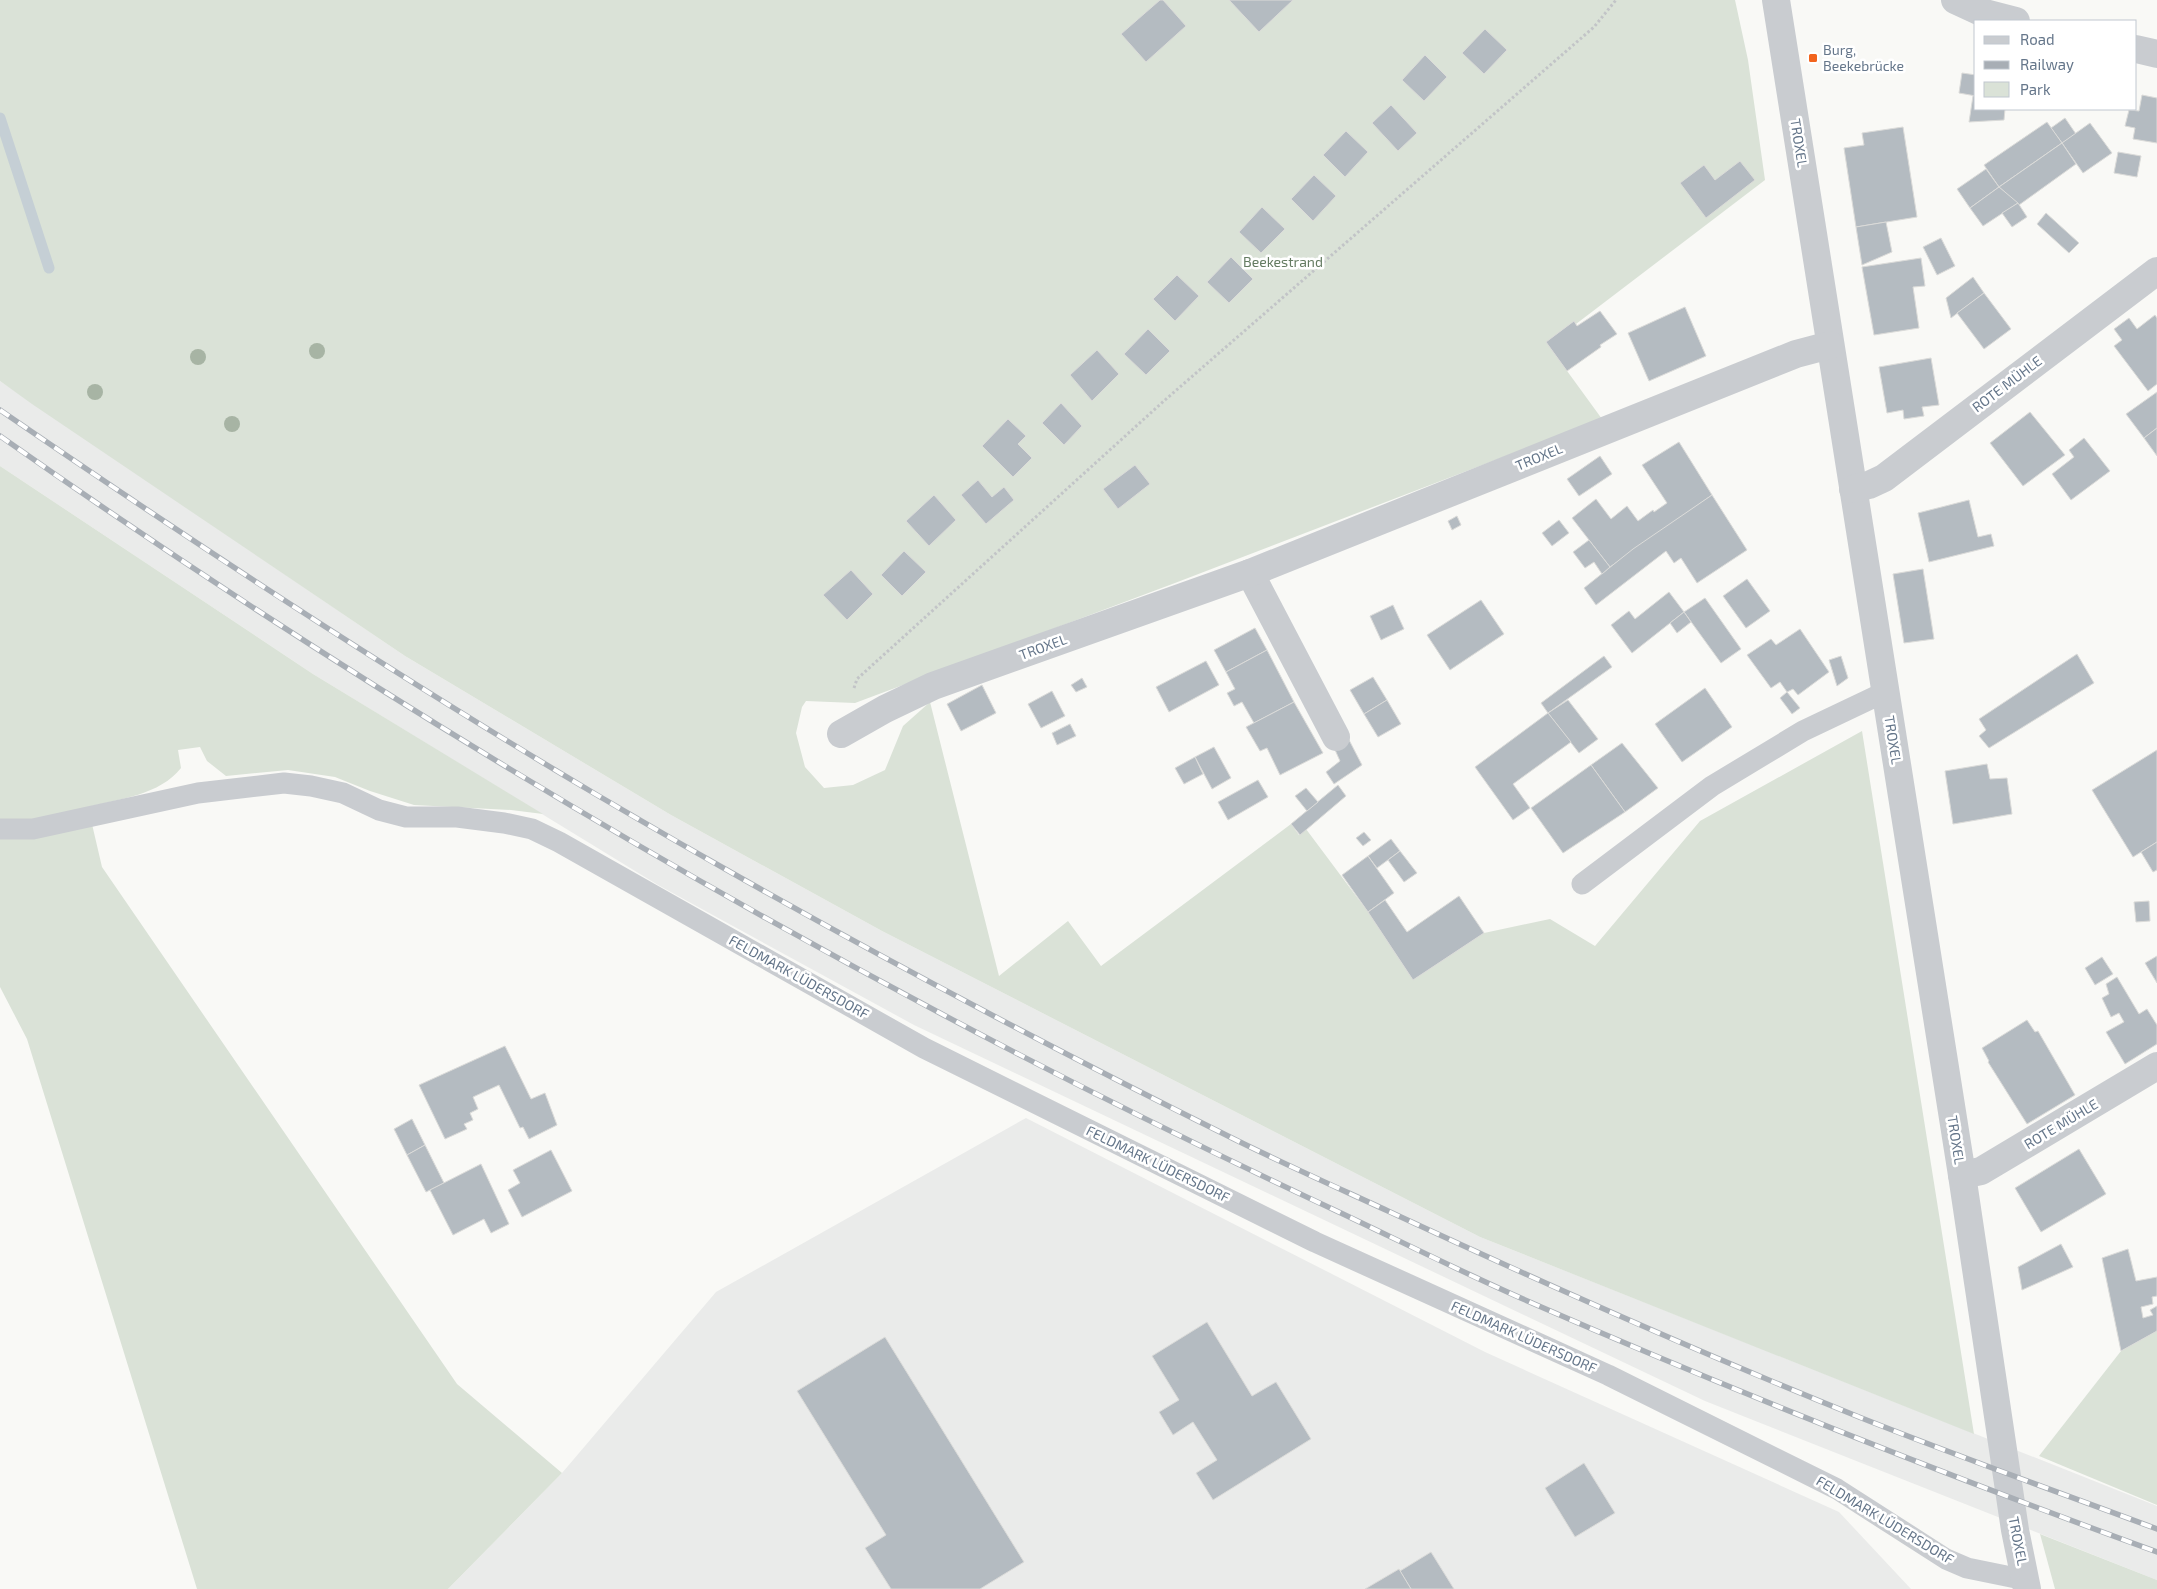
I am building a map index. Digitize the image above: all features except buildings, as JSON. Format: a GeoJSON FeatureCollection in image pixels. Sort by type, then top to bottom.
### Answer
{"type":"FeatureCollection","features":[{"type":"Feature","properties":{"kind":"street","name":"TROXEL"},"geometry":{"type":"LineString","coordinates":[[1776,0],[1962,1175],[2015,1530],[2027,1584]]}},
{"type":"Feature","properties":{"kind":"street"},"geometry":{"type":"LineString","coordinates":[[1955,0],[1981,12],[2012,20]]}},
{"type":"Feature","properties":{"kind":"street"},"geometry":{"type":"LineString","coordinates":[[2137,49],[2157,54]]}},
{"type":"Feature","properties":{"kind":"street","name":"ROTE MÜHLE"},"geometry":{"type":"LineString","coordinates":[[1853,489],[1869,485],[1884,478],[2157,271]]}},
{"type":"Feature","properties":{"kind":"street","name":"TROXEL"},"geometry":{"type":"LineString","coordinates":[[841,734],[885,709],[934,686],[1250,573],[1796,354],[1830,345]]}},
{"type":"Feature","properties":{"kind":"street"},"geometry":{"type":"LineString","coordinates":[[1250,573],[1336,737]]}},
{"type":"Feature","properties":{"kind":"street","name":"ROTE MÜHLE"},"geometry":{"type":"LineString","coordinates":[[1962,1175],[1981,1171],[2157,1066]]}},
{"type":"Feature","properties":{"kind":"lane"},"geometry":{"type":"LineString","coordinates":[[1582,884],[1712,786],[1803,731],[1885,692]]}},
{"type":"Feature","properties":{"kind":"lane","name":"FELDMARK LÜDERSDORF"},"geometry":{"type":"LineString","coordinates":[[0,829],[33,829],[198,793],[284,783],[311,786],[342,793],[379,810],[406,817],[457,817],[504,823],[532,829],[568,847],[924,1048],[1315,1242],[1608,1375],[1819,1480],[1837,1489],[1946,1559],[1967,1568],[2027,1584]]}},
{"type":"Feature","properties":{"kind":"path"},"geometry":{"type":"LineString","coordinates":[[841,734],[857,679],[1165,400],[1594,27],[1616,0]]}},
{"type":"Feature","properties":{"kind":"shaded area"},"geometry":{"type":"Polygon","coordinates":[[[0,381],[405,656],[671,815],[882,931],[1480,1237],[2157,1506],[2157,1580],[1705,1401],[914,1025],[658,885],[313,674],[0,466],[0,381]]]}},
{"type":"Feature","properties":{"kind":"shaded area"},"geometry":{"type":"Polygon","coordinates":[[[1026,1118],[1485,1352],[1839,1512],[1911,1589],[448,1589],[562,1473],[716,1292],[1026,1118]]]}},
{"type":"Feature","properties":{"kind":"green space","name":"Beekestrand"},"geometry":{"type":"Polygon","coordinates":[[[0,0],[1735,0],[1748,60],[1765,180],[1576,324],[1574,321],[1546,342],[1602,419],[1175,583],[855,703],[806,701],[802,707],[796,733],[805,767],[824,788],[853,785],[885,770],[903,726],[930,702],[999,976],[1068,921],[1101,966],[1291,824],[1299,835],[1306,829],[1368,912],[1413,980],[1484,933],[1550,919],[1595,946],[1700,821],[1862,731],[1974,1434],[1480,1237],[882,931],[671,815],[405,656],[0,381],[0,0]]]}},
{"type":"Feature","properties":{"kind":"green space"},"geometry":{"type":"Polygon","coordinates":[[[0,466],[313,674],[543,814],[511,810],[414,805],[370,791],[335,777],[288,770],[226,776],[207,761],[200,747],[178,750],[181,768],[172,777],[151,790],[88,807],[102,867],[457,1384],[562,1473],[448,1589],[197,1589],[27,1039],[0,987],[0,466]]]}},
{"type":"Feature","properties":{"kind":"green space"},"geometry":{"type":"Polygon","coordinates":[[[2157,1331],[2157,1505],[2039,1456],[2121,1351],[2157,1331]]]}},
{"type":"Feature","properties":{"kind":"green space"},"geometry":{"type":"Polygon","coordinates":[[[2040,1534],[2157,1580],[2157,1589],[2055,1589],[2040,1534]]]}},
{"type":"Feature","properties":{"kind":"waterway"},"geometry":{"type":"LineString","coordinates":[[0,118],[49,268]]}},
{"type":"Feature","properties":{"kind":"railway"},"geometry":{"type":"LineString","coordinates":[[0,410],[147,510],[445,703],[597,795],[753,885],[991,1015],[1290,1166],[1622,1317],[1799,1393],[1970,1460],[2157,1529]]}},
{"type":"Feature","properties":{"kind":"railway"},"geometry":{"type":"LineString","coordinates":[[0,436],[160,546],[323,652],[488,755],[655,855],[824,950],[995,1042],[1168,1130],[1484,1282],[1687,1369],[1843,1432],[2157,1552]]}},
{"type":"Feature","properties":{"kind":"place","name":"Burg, Beekebrücke"},"geometry":{"type":"Point","coordinates":[1813,58]}}]}
